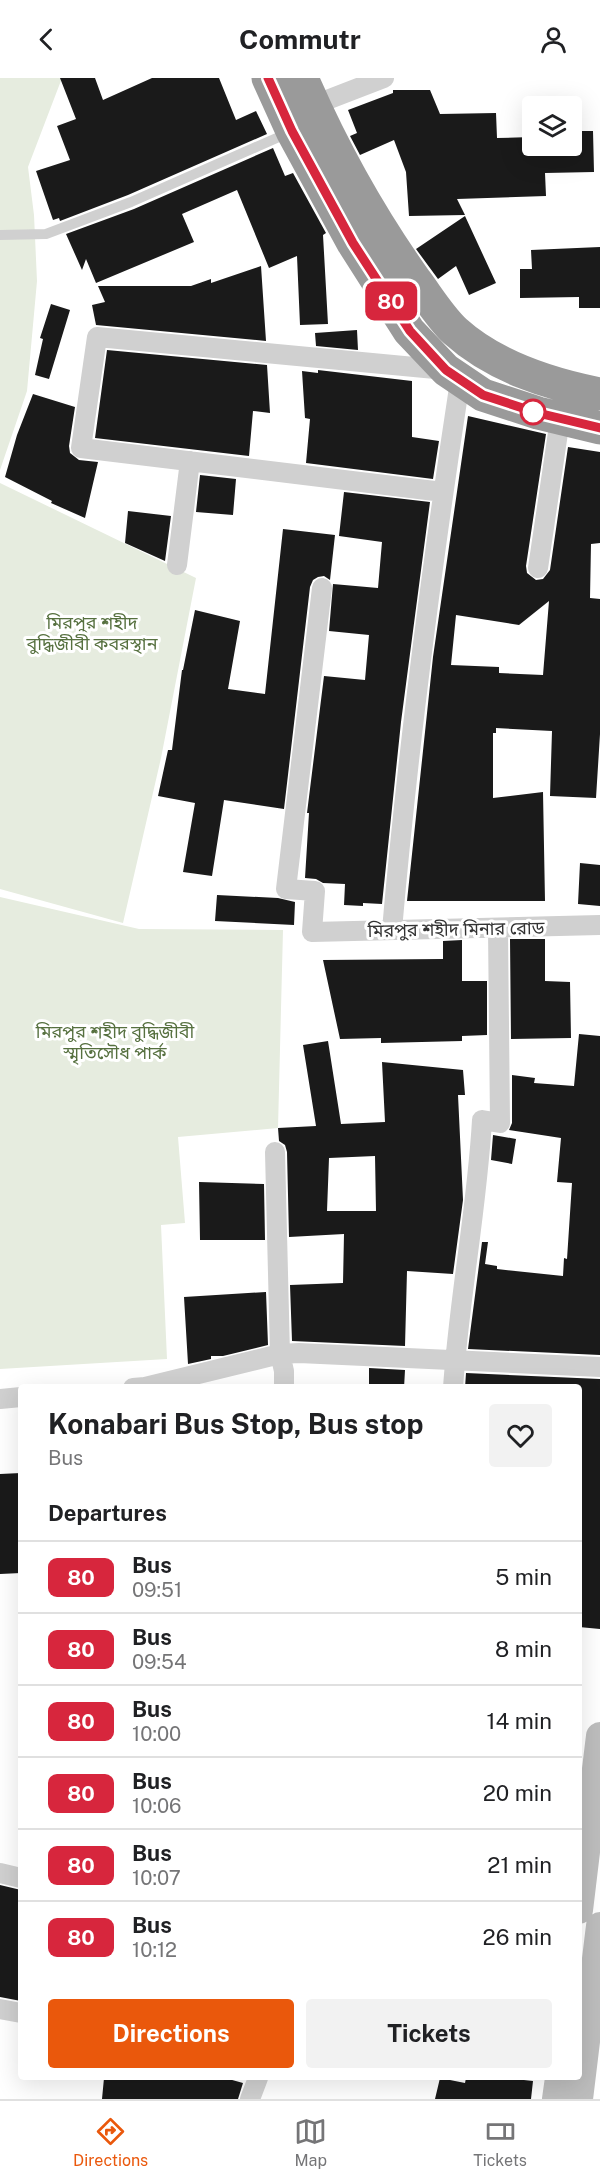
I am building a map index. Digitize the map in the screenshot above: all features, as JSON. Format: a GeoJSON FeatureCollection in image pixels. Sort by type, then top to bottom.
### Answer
{"type":"FeatureCollection","features":[{"type":"Feature","properties":{"kind":"highway"},"geometry":{"type":"LineString","coordinates":[[268,78],[307,108],[399,256],[454,331],[513,369],[600,394]]}},
{"type":"Feature","properties":{"kind":"highway"},"geometry":{"type":"LineString","coordinates":[[307,108],[353,243],[410,331],[453,376],[483,395],[560,419],[600,428]]}},
{"type":"Feature","properties":{"kind":"highway"},"geometry":{"type":"LineString","coordinates":[[410,331],[436,308]]}},
{"type":"Feature","properties":{"kind":"main road"},"geometry":{"type":"LineString","coordinates":[[582,1885],[600,1736]]}},
{"type":"Feature","properties":{"kind":"main road"},"geometry":{"type":"LineString","coordinates":[[582,2074],[600,1926]]}},
{"type":"Feature","properties":{"kind":"main road"},"geometry":{"type":"LineString","coordinates":[[556,2099],[559,2080]]}},
{"type":"Feature","properties":{"kind":"main road"},"geometry":{"type":"LineString","coordinates":[[579,2099],[581,2080]]}},
{"type":"Feature","properties":{"kind":"street"},"geometry":{"type":"LineString","coordinates":[[307,108],[384,78]]}},
{"type":"Feature","properties":{"kind":"street"},"geometry":{"type":"LineString","coordinates":[[392,930],[404,792],[443,492],[453,376],[97,337],[81,448],[443,492]]}},
{"type":"Feature","properties":{"kind":"street"},"geometry":{"type":"LineString","coordinates":[[538,568],[560,419]]}},
{"type":"Feature","properties":{"kind":"street"},"geometry":{"type":"LineString","coordinates":[[177,565],[190,461]]}},
{"type":"Feature","properties":{"kind":"street","name":"মিরপুর শহীদ মিনার রোড"},"geometry":{"type":"LineString","coordinates":[[322,588],[286,889],[315,891],[312,932],[600,925]]}},
{"type":"Feature","properties":{"kind":"street"},"geometry":{"type":"LineString","coordinates":[[453,1384],[466,1258],[478,1178],[482,1120],[500,1123],[498,928]]}},
{"type":"Feature","properties":{"kind":"street"},"geometry":{"type":"LineString","coordinates":[[275,1152],[280,1354],[284,1384]]}},
{"type":"Feature","properties":{"kind":"street"},"geometry":{"type":"LineString","coordinates":[[150,1384],[280,1354],[299,1353],[600,1367]]}},
{"type":"Feature","properties":{"kind":"street"},"geometry":{"type":"LineString","coordinates":[[0,1399],[18,1397]]}},
{"type":"Feature","properties":{"kind":"street"},"geometry":{"type":"LineString","coordinates":[[0,1873],[18,1877]]}},
{"type":"Feature","properties":{"kind":"street"},"geometry":{"type":"LineString","coordinates":[[0,2009],[18,2012]]}},
{"type":"Feature","properties":{"kind":"street"},"geometry":{"type":"LineString","coordinates":[[249,2099],[257,2080]]}},
{"type":"Feature","properties":{"kind":"lane"},"geometry":{"type":"LineString","coordinates":[[0,235],[46,234],[131,202],[307,108]]}},
{"type":"Feature","properties":{"kind":"green space"},"geometry":{"type":"Polygon","coordinates":[[[0,78],[62,78],[28,167],[34,215],[37,281],[27,391],[0,470],[0,78]]]}},
{"type":"Feature","properties":{"kind":"green space","name":"মিরপুর শহীদ বুদ্ধিজীবী কবরস্থান"},"geometry":{"type":"Polygon","coordinates":[[[0,483],[196,578],[161,758],[123,923],[0,889],[0,483]]]}},
{"type":"Feature","properties":{"kind":"green space","name":"মিরপুর শহীদ বুদ্ধিজীবী স্মৃতিসৌধ পার্ক"},"geometry":{"type":"Polygon","coordinates":[[[0,897],[139,929],[283,930],[278,1128],[178,1137],[185,1223],[161,1225],[167,1359],[0,1369],[0,897]]]}},
{"type":"Feature","properties":{"kind":"building"},"geometry":{"type":"Polygon","coordinates":[[[60,78],[95,78],[103,100],[152,78],[219,78],[236,120],[256,111],[267,134],[128,195],[60,221],[59,218],[53,220],[36,171],[70,160],[57,126],[76,119],[60,78]]]}},
{"type":"Feature","properties":{"kind":"building"},"geometry":{"type":"Polygon","coordinates":[[[393,90],[430,90],[440,114],[496,113],[497,138],[522,137],[522,156],[582,156],[582,131],[593,131],[594,172],[545,173],[546,196],[457,199],[465,215],[409,216],[406,172],[394,140],[360,155],[350,136],[357,133],[348,110],[393,93],[393,90]]]}},
{"type":"Feature","properties":{"kind":"building"},"geometry":{"type":"Polygon","coordinates":[[[273,148],[285,176],[293,173],[326,233],[323,235],[328,324],[300,325],[297,256],[269,268],[237,190],[182,214],[194,242],[96,283],[86,259],[82,270],[66,234],[134,209],[273,148]]]}},
{"type":"Feature","properties":{"kind":"building"},"geometry":{"type":"Polygon","coordinates":[[[465,216],[496,283],[469,295],[456,266],[438,279],[416,249],[465,216]]]}},
{"type":"Feature","properties":{"kind":"building"},"geometry":{"type":"Polygon","coordinates":[[[600,247],[600,308],[579,308],[579,297],[520,298],[520,269],[532,269],[531,250],[600,247]]]}},
{"type":"Feature","properties":{"kind":"building"},"geometry":{"type":"Polygon","coordinates":[[[261,266],[266,341],[96,325],[92,305],[105,302],[98,286],[191,286],[211,279],[211,283],[261,266]]]}},
{"type":"Feature","properties":{"kind":"building"},"geometry":{"type":"Polygon","coordinates":[[[51,304],[70,310],[49,379],[35,375],[43,339],[40,338],[51,304]]]}},
{"type":"Feature","properties":{"kind":"building"},"geometry":{"type":"Polygon","coordinates":[[[357,330],[358,350],[316,346],[315,333],[357,330]]]}},
{"type":"Feature","properties":{"kind":"building"},"geometry":{"type":"Polygon","coordinates":[[[107,350],[267,365],[270,413],[253,411],[249,456],[95,438],[107,350]]]}},
{"type":"Feature","properties":{"kind":"building"},"geometry":{"type":"Polygon","coordinates":[[[318,370],[412,381],[412,437],[439,441],[433,479],[306,463],[310,419],[305,418],[302,371],[318,373],[318,370]]]}},
{"type":"Feature","properties":{"kind":"building"},"geometry":{"type":"Polygon","coordinates":[[[33,394],[75,407],[70,453],[79,460],[98,462],[85,518],[51,503],[52,501],[5,477],[17,435],[33,394]]]}},
{"type":"Feature","properties":{"kind":"building"},"geometry":{"type":"Polygon","coordinates":[[[468,416],[546,434],[526,566],[527,573],[536,580],[543,579],[550,570],[568,447],[600,452],[600,543],[591,544],[590,598],[600,599],[600,734],[596,798],[550,796],[552,731],[496,728],[496,733],[493,733],[493,798],[543,792],[545,901],[407,901],[433,657],[468,416]],[[549,601],[519,625],[456,615],[451,665],[499,667],[499,673],[543,675],[549,601]]]}},
{"type":"Feature","properties":{"kind":"building"},"geometry":{"type":"Polygon","coordinates":[[[200,475],[236,479],[233,515],[196,512],[200,475]]]}},
{"type":"Feature","properties":{"kind":"building"},"geometry":{"type":"Polygon","coordinates":[[[344,492],[430,502],[401,722],[382,904],[363,903],[363,906],[344,905],[345,884],[323,883],[316,879],[305,878],[309,813],[307,813],[324,676],[365,680],[369,635],[329,631],[333,584],[378,588],[382,542],[339,536],[344,492]]]}},
{"type":"Feature","properties":{"kind":"building"},"geometry":{"type":"Polygon","coordinates":[[[128,511],[171,516],[165,561],[125,543],[128,511]]]}},
{"type":"Feature","properties":{"kind":"building"},"geometry":{"type":"Polygon","coordinates":[[[283,529],[335,535],[330,580],[324,576],[318,577],[313,580],[310,587],[284,809],[224,800],[212,876],[183,872],[195,803],[158,796],[168,750],[172,750],[182,670],[195,610],[240,621],[228,689],[265,694],[283,529]]]}},
{"type":"Feature","properties":{"kind":"building"},"geometry":{"type":"Polygon","coordinates":[[[580,863],[600,865],[600,906],[578,904],[580,863]]]}},
{"type":"Feature","properties":{"kind":"building"},"geometry":{"type":"Polygon","coordinates":[[[217,895],[278,898],[295,902],[294,925],[215,921],[217,895]]]}},
{"type":"Feature","properties":{"kind":"building"},"geometry":{"type":"Polygon","coordinates":[[[510,939],[545,939],[545,981],[570,982],[571,1038],[511,1039],[510,939]]]}},
{"type":"Feature","properties":{"kind":"building"},"geometry":{"type":"Polygon","coordinates":[[[462,940],[462,981],[487,981],[487,1035],[462,1036],[462,1041],[381,1043],[381,1038],[340,1039],[323,960],[443,959],[443,941],[462,940]]]}},
{"type":"Feature","properties":{"kind":"building"},"geometry":{"type":"Polygon","coordinates":[[[579,1034],[600,1036],[600,1355],[468,1349],[482,1242],[488,1242],[485,1264],[497,1266],[497,1269],[563,1276],[564,1258],[567,1259],[572,1183],[557,1182],[561,1138],[509,1130],[512,1123],[512,1075],[535,1078],[534,1083],[574,1086],[579,1034]]]}},
{"type":"Feature","properties":{"kind":"building"},"geometry":{"type":"Polygon","coordinates":[[[328,1041],[341,1124],[385,1122],[382,1062],[463,1070],[465,1095],[458,1095],[463,1200],[453,1274],[407,1271],[405,1346],[292,1341],[290,1285],[343,1283],[344,1234],[289,1237],[287,1152],[285,1145],[279,1141],[278,1128],[316,1126],[303,1045],[328,1041]],[[375,1156],[329,1158],[327,1211],[376,1211],[375,1156]]]}},
{"type":"Feature","properties":{"kind":"building"},"geometry":{"type":"Polygon","coordinates":[[[493,1135],[516,1139],[512,1164],[491,1160],[493,1135]]]}},
{"type":"Feature","properties":{"kind":"building"},"geometry":{"type":"Polygon","coordinates":[[[199,1182],[264,1184],[265,1240],[200,1240],[199,1182]]]}},
{"type":"Feature","properties":{"kind":"building"},"geometry":{"type":"Polygon","coordinates":[[[266,1292],[268,1345],[223,1356],[211,1356],[211,1359],[188,1364],[184,1297],[266,1292]]]}},
{"type":"Feature","properties":{"kind":"building"},"geometry":{"type":"Polygon","coordinates":[[[369,1368],[405,1370],[404,1384],[369,1384],[369,1368]]]}},
{"type":"Feature","properties":{"kind":"building"},"geometry":{"type":"Polygon","coordinates":[[[466,1373],[600,1379],[600,1629],[582,1627],[582,1384],[465,1384],[466,1373]]]}},
{"type":"Feature","properties":{"kind":"building"},"geometry":{"type":"Polygon","coordinates":[[[18,1473],[18,1573],[0,1574],[0,1474],[18,1473]]]}},
{"type":"Feature","properties":{"kind":"building"},"geometry":{"type":"Polygon","coordinates":[[[0,1885],[18,1889],[18,2000],[0,1997],[0,1885]]]}},
{"type":"Feature","properties":{"kind":"building"},"geometry":{"type":"Polygon","coordinates":[[[104,2080],[232,2080],[243,2083],[238,2099],[102,2099],[104,2080]]]}},
{"type":"Feature","properties":{"kind":"building"},"geometry":{"type":"Polygon","coordinates":[[[440,2080],[465,2083],[466,2080],[533,2081],[531,2099],[435,2099],[440,2080]]]}},
{"type":"Feature","properties":{"kind":"bus line","name":"80"},"geometry":{"type":"LineString","coordinates":[[268,78],[292,131],[353,243],[410,331],[446,370],[483,395],[538,413],[600,428]]}}]}
